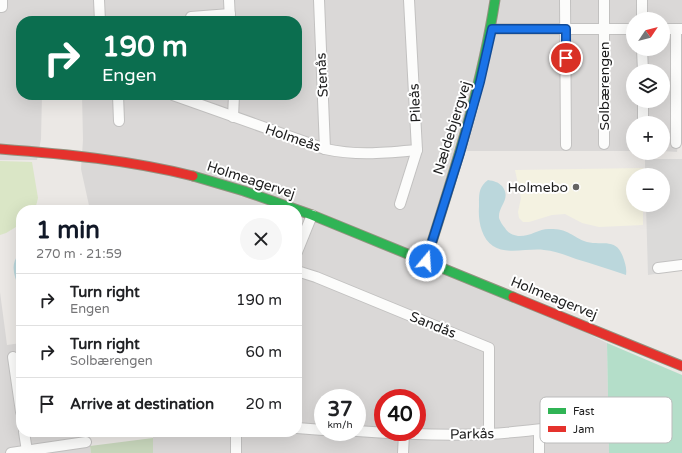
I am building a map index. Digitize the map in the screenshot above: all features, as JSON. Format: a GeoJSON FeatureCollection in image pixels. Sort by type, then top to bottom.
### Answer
{"type":"FeatureCollection","features":[{"type":"Feature","properties":{"kind":"street"},"geometry":{"type":"LineString","coordinates":[[0,7],[2,7],[2,0]]}},
{"type":"Feature","properties":{"kind":"street"},"geometry":{"type":"LineString","coordinates":[[99,0],[100,16]]}},
{"type":"Feature","properties":{"kind":"street"},"geometry":{"type":"LineString","coordinates":[[229,0],[230,16]]}},
{"type":"Feature","properties":{"kind":"street","name":"Stenås"},"geometry":{"type":"LineString","coordinates":[[319,0],[325,149]]}},
{"type":"Feature","properties":{"kind":"street","name":"Pileås"},"geometry":{"type":"LineString","coordinates":[[400,204],[417,150],[409,0]]}},
{"type":"Feature","properties":{"kind":"street","name":"Nældebjergvej"},"geometry":{"type":"LineString","coordinates":[[426,261],[460,153],[478,89],[492,29],[495,0]]}},
{"type":"Feature","properties":{"kind":"street"},"geometry":{"type":"LineString","coordinates":[[565,0],[566,144]]}},
{"type":"Feature","properties":{"kind":"street","name":"Solbærengen"},"geometry":{"type":"LineString","coordinates":[[604,0],[604,144]]}},
{"type":"Feature","properties":{"kind":"street"},"geometry":{"type":"LineString","coordinates":[[642,0],[642,12]]}},
{"type":"Feature","properties":{"kind":"street"},"geometry":{"type":"LineString","coordinates":[[492,29],[626,29]]}},
{"type":"Feature","properties":{"kind":"street"},"geometry":{"type":"LineString","coordinates":[[678,138],[679,29]]}},
{"type":"Feature","properties":{"kind":"street"},"geometry":{"type":"LineString","coordinates":[[118,100],[120,121]]}},
{"type":"Feature","properties":{"kind":"street","name":"Holmeås"},"geometry":{"type":"LineString","coordinates":[[187,100],[325,149],[343,153],[366,154],[417,150]]}},
{"type":"Feature","properties":{"kind":"street"},"geometry":{"type":"LineString","coordinates":[[233,117],[234,100]]}},
{"type":"Feature","properties":{"kind":"street","name":"Holmeagervej"},"geometry":{"type":"LineString","coordinates":[[0,149],[85,156],[127,162],[172,171],[223,184],[286,205]]}},
{"type":"Feature","properties":{"kind":"street","name":"Holmeagervej"},"geometry":{"type":"LineString","coordinates":[[302,211],[682,366]]}},
{"type":"Feature","properties":{"kind":"street"},"geometry":{"type":"LineString","coordinates":[[302,240],[312,215]]}},
{"type":"Feature","properties":{"kind":"street"},"geometry":{"type":"LineString","coordinates":[[658,268],[682,264]]}},
{"type":"Feature","properties":{"kind":"street","name":"Sandås"},"geometry":{"type":"LineString","coordinates":[[302,273],[316,277],[489,348],[489,434]]}},
{"type":"Feature","properties":{"kind":"street"},"geometry":{"type":"LineString","coordinates":[[13,356],[16,377]]}},
{"type":"Feature","properties":{"kind":"street"},"geometry":{"type":"LineString","coordinates":[[302,428],[314,429]]}},
{"type":"Feature","properties":{"kind":"street"},"geometry":{"type":"LineString","coordinates":[[539,430],[539,453]]}},
{"type":"Feature","properties":{"kind":"street","name":"Parkås"},"geometry":{"type":"LineString","coordinates":[[426,434],[489,434],[539,430]]}},
{"type":"Feature","properties":{"kind":"street"},"geometry":{"type":"LineString","coordinates":[[25,437],[27,451]]}},
{"type":"Feature","properties":{"kind":"street"},"geometry":{"type":"LineString","coordinates":[[236,437],[236,453]]}},
{"type":"Feature","properties":{"kind":"street"},"geometry":{"type":"LineString","coordinates":[[403,453],[404,441]]}},
{"type":"Feature","properties":{"kind":"street"},"geometry":{"type":"LineString","coordinates":[[12,453],[86,442]]}},
{"type":"Feature","properties":{"kind":"shaded area"},"geometry":{"type":"Polygon","coordinates":[[[0,0],[682,0],[682,116],[677,152],[670,152],[670,116],[626,116],[626,151],[460,151],[431,256],[607,343],[608,397],[540,397],[540,443],[609,443],[609,453],[153,453],[153,437],[302,437],[302,205],[89,205],[81,169],[83,140],[82,100],[302,100],[302,16],[16,16],[16,100],[42,100],[41,139],[37,160],[0,160],[0,0]]]}},
{"type":"Feature","properties":{"kind":"shaded area"},"geometry":{"type":"Polygon","coordinates":[[[682,159],[682,270],[648,275],[646,212],[670,212],[670,168],[645,168],[645,160],[682,159]]]}},
{"type":"Feature","properties":{"kind":"shaded area","name":"Holmebo"},"geometry":{"type":"Polygon","coordinates":[[[626,168],[626,212],[643,212],[643,225],[599,227],[582,223],[565,214],[552,215],[529,222],[523,222],[519,218],[518,212],[521,198],[515,170],[626,168]]]}},
{"type":"Feature","properties":{"kind":"shaded area"},"geometry":{"type":"Polygon","coordinates":[[[0,292],[7,345],[16,344],[16,437],[89,437],[91,453],[0,453],[0,292]]]}},
{"type":"Feature","properties":{"kind":"green space"},"geometry":{"type":"Polygon","coordinates":[[[0,161],[32,162],[38,198],[36,205],[16,205],[16,227],[0,235],[0,161]]]}},
{"type":"Feature","properties":{"kind":"green space"},"geometry":{"type":"Polygon","coordinates":[[[607,343],[682,375],[682,453],[609,453],[609,443],[672,443],[672,397],[608,397],[607,343]]]}},
{"type":"Feature","properties":{"kind":"green space"},"geometry":{"type":"Polygon","coordinates":[[[153,438],[153,453],[91,453],[90,446],[153,438]]]}},
{"type":"Feature","properties":{"kind":"water"},"geometry":{"type":"Polygon","coordinates":[[[488,180],[499,184],[505,191],[506,195],[500,209],[499,218],[506,230],[516,236],[522,236],[546,229],[556,229],[565,231],[590,243],[612,244],[616,246],[623,257],[626,275],[552,251],[511,251],[498,249],[493,246],[483,234],[479,217],[480,192],[482,186],[488,180]]]}},
{"type":"Feature","properties":{"kind":"water"},"geometry":{"type":"Polygon","coordinates":[[[16,258],[16,280],[14,274],[16,258]]]}},
{"type":"Feature","properties":{"kind":"traffic: fast"},"geometry":{"type":"LineString","coordinates":[[426,261],[456,164],[474,99],[495,0]]}},
{"type":"Feature","properties":{"kind":"traffic: fast"},"geometry":{"type":"LineString","coordinates":[[193,176],[244,191],[284,205]]}},
{"type":"Feature","properties":{"kind":"traffic: fast"},"geometry":{"type":"LineString","coordinates":[[302,211],[513,297]]}},
{"type":"Feature","properties":{"kind":"traffic: jam"},"geometry":{"type":"LineString","coordinates":[[0,149],[97,158],[169,170],[193,176]]}},
{"type":"Feature","properties":{"kind":"traffic: jam"},"geometry":{"type":"LineString","coordinates":[[513,297],[682,366]]}},
{"type":"Feature","properties":{"kind":"place","name":"Holmebo"},"geometry":{"type":"Point","coordinates":[576,187]}},
{"type":"Feature","properties":{"kind":"route"},"geometry":{"type":"LineString","coordinates":[[426,261],[460,153],[480,82],[492,29],[566,29],[566,58]]}}]}
